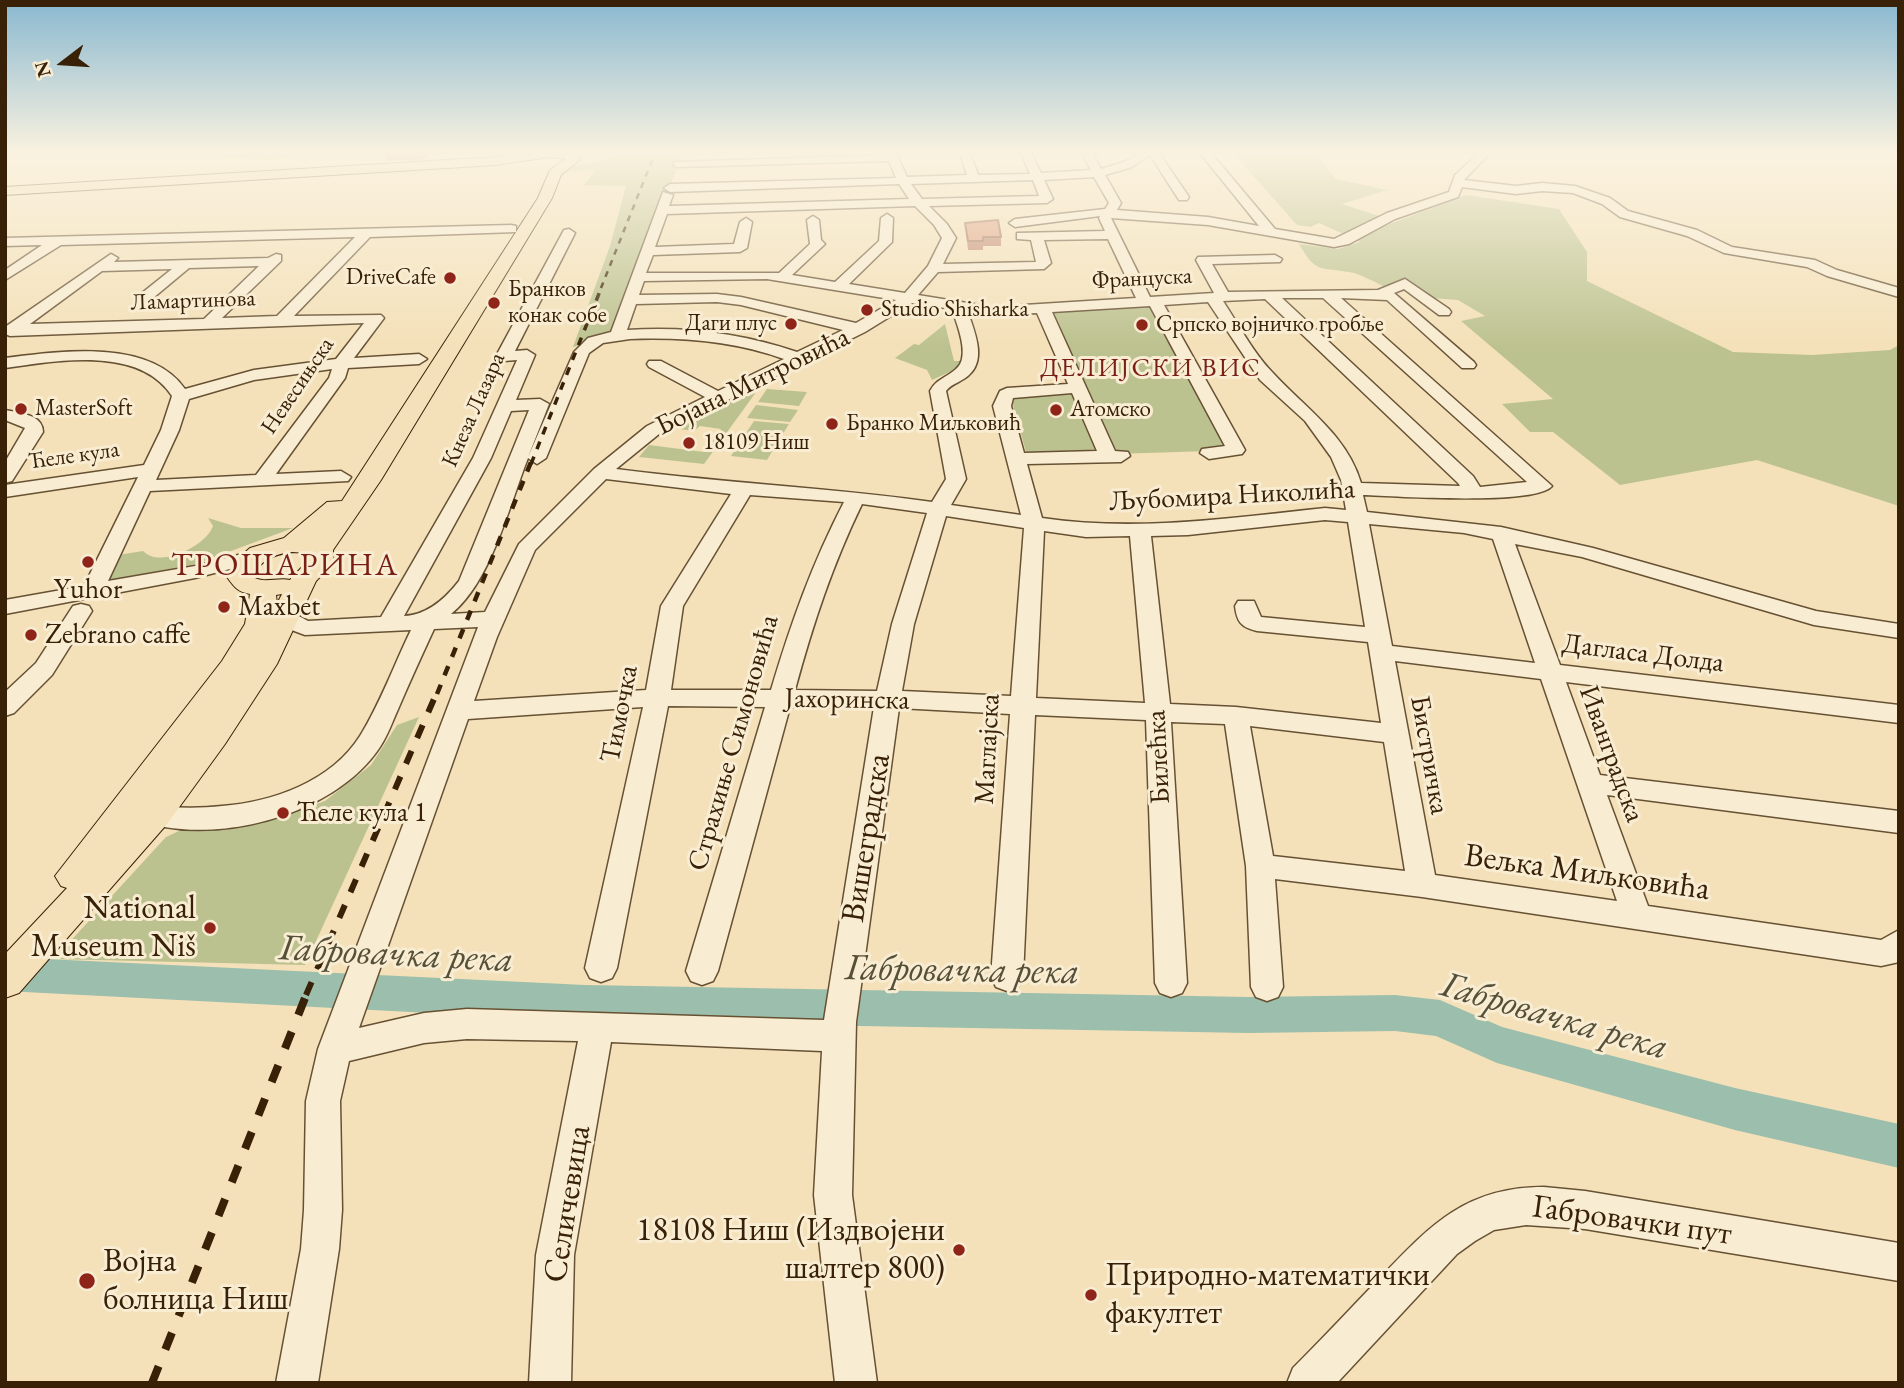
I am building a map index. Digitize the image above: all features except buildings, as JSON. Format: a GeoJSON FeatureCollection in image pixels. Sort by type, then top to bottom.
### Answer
{"type":"FeatureCollection","features":[{"type":"Feature","properties":{"kind":"main road"},"geometry":{"type":"LineString","coordinates":[[146,805],[254,634],[262,614],[253,585],[241,571],[254,558],[291,545],[335,509],[358,479],[518,218]]}},
{"type":"Feature","properties":{"kind":"main road"},"geometry":{"type":"LineString","coordinates":[[253,585],[285,586],[305,577],[321,563],[320,550],[369,480],[533,218]]}},
{"type":"Feature","properties":{"kind":"main road"},"geometry":{"type":"LineString","coordinates":[[291,545],[313,546],[320,550]]}},
{"type":"Feature","properties":{"kind":"main road"},"geometry":{"type":"LineString","coordinates":[[5,981],[19,947],[146,805],[214,736],[267,657],[284,615],[305,577]]}},
{"type":"Feature","properties":{"kind":"street"},"geometry":{"type":"LineString","coordinates":[[617,336],[646,251],[663,225],[662,218]]}},
{"type":"Feature","properties":{"kind":"street"},"geometry":{"type":"LineString","coordinates":[[838,286],[886,242],[897,218]]}},
{"type":"Feature","properties":{"kind":"street","name":"Бојана Митровића"},"geometry":{"type":"LineString","coordinates":[[297,1383],[320,1249],[323,1210],[323,1101],[335,1049],[492,619],[526,548],[601,473],[653,430],[860,329],[907,299],[934,268],[949,238],[943,225],[935,218]]}},
{"type":"Feature","properties":{"kind":"street"},"geometry":{"type":"LineString","coordinates":[[1013,218],[1020,236],[1112,235]]}},
{"type":"Feature","properties":{"kind":"street"},"geometry":{"type":"LineString","coordinates":[[1014,223],[1058,218]]}},
{"type":"Feature","properties":{"kind":"street"},"geometry":{"type":"LineString","coordinates":[[1105,218],[1112,235],[1236,450],[1209,453]]}},
{"type":"Feature","properties":{"kind":"street"},"geometry":{"type":"LineString","coordinates":[[1171,218],[1208,221],[1322,242],[1339,242],[1387,218]]}},
{"type":"Feature","properties":{"kind":"street"},"geometry":{"type":"LineString","coordinates":[[1259,218],[1270,231]]}},
{"type":"Feature","properties":{"kind":"street"},"geometry":{"type":"LineString","coordinates":[[1638,218],[1692,233],[1729,250],[1810,263],[1832,273],[1899,293]]}},
{"type":"Feature","properties":{"kind":"street"},"geometry":{"type":"LineString","coordinates":[[782,277],[818,244],[815,242],[813,220]]}},
{"type":"Feature","properties":{"kind":"street"},"geometry":{"type":"LineString","coordinates":[[646,251],[740,248],[746,222]]}},
{"type":"Feature","properties":{"kind":"street"},"geometry":{"type":"LineString","coordinates":[[5,242],[511,229]]}},
{"type":"Feature","properties":{"kind":"street"},"geometry":{"type":"LineString","coordinates":[[280,321],[366,233]]}},
{"type":"Feature","properties":{"kind":"street","name":"Кнеза Лазара"},"geometry":{"type":"LineString","coordinates":[[387,624],[482,458],[527,355],[504,356],[569,233]]}},
{"type":"Feature","properties":{"kind":"street"},"geometry":{"type":"LineString","coordinates":[[207,324],[302,234]]}},
{"type":"Feature","properties":{"kind":"street"},"geometry":{"type":"LineString","coordinates":[[934,268],[1042,265],[1044,264],[1037,236]]}},
{"type":"Feature","properties":{"kind":"street"},"geometry":{"type":"LineString","coordinates":[[8,328],[26,319],[137,239]]}},
{"type":"Feature","properties":{"kind":"street"},"geometry":{"type":"LineString","coordinates":[[5,276],[58,240]]}},
{"type":"Feature","properties":{"kind":"street","name":"Бистричка"},"geometry":{"type":"LineString","coordinates":[[1275,259],[1200,254],[1218,297],[1266,376],[1311,417],[1340,457],[1353,489],[1422,885]]}},
{"type":"Feature","properties":{"kind":"street"},"geometry":{"type":"LineString","coordinates":[[98,267],[271,262]]}},
{"type":"Feature","properties":{"kind":"street"},"geometry":{"type":"LineString","coordinates":[[5,265],[22,264]]}},
{"type":"Feature","properties":{"kind":"street"},"geometry":{"type":"LineString","coordinates":[[142,300],[185,265]]}},
{"type":"Feature","properties":{"kind":"street","name":"Француска"},"geometry":{"type":"LineString","coordinates":[[637,277],[733,274],[782,277],[907,299],[992,310],[1269,293],[1380,294],[1405,282],[1444,312]]}},
{"type":"Feature","properties":{"kind":"street"},"geometry":{"type":"LineString","coordinates":[[1269,293],[1466,480],[1474,492]]}},
{"type":"Feature","properties":{"kind":"street"},"geometry":{"type":"LineString","coordinates":[[1327,294],[1542,485],[1504,492],[1353,489]]}},
{"type":"Feature","properties":{"kind":"street"},"geometry":{"type":"LineString","coordinates":[[1380,294],[1392,297],[1468,365]]}},
{"type":"Feature","properties":{"kind":"street"},"geometry":{"type":"LineString","coordinates":[[629,300],[740,301],[860,329]]}},
{"type":"Feature","properties":{"kind":"street","name":"Вишеградска"},"geometry":{"type":"LineString","coordinates":[[856,1383],[833,1195],[839,1029],[888,699],[903,624],[939,508],[956,479],[939,387],[963,374],[971,360],[959,306]]}},
{"type":"Feature","properties":{"kind":"street"},"geometry":{"type":"LineString","coordinates":[[1017,459],[1116,456],[1078,388],[1042,307]]}},
{"type":"Feature","properties":{"kind":"street","name":"Ламартинова"},"geometry":{"type":"LineString","coordinates":[[8,328],[376,318]]}},
{"type":"Feature","properties":{"kind":"street","name":"Невесињска"},"geometry":{"type":"LineString","coordinates":[[261,481],[337,378],[342,362],[376,318]]}},
{"type":"Feature","properties":{"kind":"street"},"geometry":{"type":"LineString","coordinates":[[537,458],[585,347],[594,341],[617,336],[658,335],[734,340],[798,358]]}},
{"type":"Feature","properties":{"kind":"street"},"geometry":{"type":"LineString","coordinates":[[5,363],[75,358],[123,361],[159,371],[181,396]]}},
{"type":"Feature","properties":{"kind":"street"},"geometry":{"type":"LineString","coordinates":[[181,396],[262,373],[342,362],[419,359]]}},
{"type":"Feature","properties":{"kind":"street"},"geometry":{"type":"LineString","coordinates":[[655,365],[717,397]]}},
{"type":"Feature","properties":{"kind":"street","name":"Маглајска"},"geometry":{"type":"LineString","coordinates":[[1007,977],[1021,706],[1034,525],[1002,406],[1006,395],[1013,392],[1078,388]]}},
{"type":"Feature","properties":{"kind":"street"},"geometry":{"type":"LineString","coordinates":[[5,707],[44,669],[86,601],[170,430],[181,396]]}},
{"type":"Feature","properties":{"kind":"street"},"geometry":{"type":"LineString","coordinates":[[146,805],[219,818],[258,813],[304,797],[337,776],[357,759],[370,742],[426,622],[458,597],[469,582],[540,404],[506,406]]}},
{"type":"Feature","properties":{"kind":"street"},"geometry":{"type":"LineString","coordinates":[[5,415],[24,419],[34,426],[34,432],[5,477]]}},
{"type":"Feature","properties":{"kind":"street","name":"Љубомира Николића"},"geometry":{"type":"LineString","coordinates":[[601,473],[744,489],[856,497],[1086,531],[1206,528],[1308,514],[1356,515],[1501,533],[1586,552],[1814,618],[1899,631]]}},
{"type":"Feature","properties":{"kind":"street","name":"Невесињска"},"geometry":{"type":"LineString","coordinates":[[146,478],[261,481],[341,477]]}},
{"type":"Feature","properties":{"kind":"street","name":"Ћеле кула"},"geometry":{"type":"LineString","coordinates":[[5,491],[146,478]]}},
{"type":"Feature","properties":{"kind":"street","name":"Тимочка"},"geometry":{"type":"LineString","coordinates":[[601,968],[657,698],[672,606],[744,489]]}},
{"type":"Feature","properties":{"kind":"street","name":"Страхиње Симоновића"},"geometry":{"type":"LineString","coordinates":[[702,971],[806,608],[829,551],[856,497]]}},
{"type":"Feature","properties":{"kind":"street","name":"Билећка"},"geometry":{"type":"LineString","coordinates":[[1140,531],[1158,712],[1171,983]]}},
{"type":"Feature","properties":{"kind":"street","name":"Иванградска"},"geometry":{"type":"LineString","coordinates":[[1501,533],[1548,673],[1637,918]]}},
{"type":"Feature","properties":{"kind":"street"},"geometry":{"type":"LineString","coordinates":[[5,624],[254,558]]}},
{"type":"Feature","properties":{"kind":"street"},"geometry":{"type":"LineString","coordinates":[[5,607],[86,601],[196,585],[253,585]]}},
{"type":"Feature","properties":{"kind":"street"},"geometry":{"type":"LineString","coordinates":[[1246,606],[1248,620],[1258,624],[1378,644]]}},
{"type":"Feature","properties":{"kind":"street"},"geometry":{"type":"LineString","coordinates":[[284,615],[289,621],[305,628],[492,619]]}},
{"type":"Feature","properties":{"kind":"street","name":"Дагласа Долда"},"geometry":{"type":"LineString","coordinates":[[1378,644],[1548,673],[1899,715]]}},
{"type":"Feature","properties":{"kind":"street","name":"Јахоринска"},"geometry":{"type":"LineString","coordinates":[[457,712],[657,698],[888,699],[1236,716],[1395,734]]}},
{"type":"Feature","properties":{"kind":"street"},"geometry":{"type":"LineString","coordinates":[[1236,716],[1260,866],[1267,988]]}},
{"type":"Feature","properties":{"kind":"street"},"geometry":{"type":"LineString","coordinates":[[1588,783],[1899,822]]}},
{"type":"Feature","properties":{"kind":"street","name":"Вељка Миљковића"},"geometry":{"type":"LineString","coordinates":[[1260,866],[1422,885],[1881,953],[1893,951],[1899,943]]}},
{"type":"Feature","properties":{"kind":"street"},"geometry":{"type":"LineString","coordinates":[[335,1049],[424,1028],[447,1026],[839,1029]]}},
{"type":"Feature","properties":{"kind":"street","name":"Селичевица"},"geometry":{"type":"LineString","coordinates":[[550,1383],[555,1255],[597,1026]]}},
{"type":"Feature","properties":{"kind":"street","name":"Габровачки пут"},"geometry":{"type":"LineString","coordinates":[[1308,1383],[1443,1240],[1488,1212],[1515,1206],[1559,1206],[1899,1262]]}},
{"type":"Feature","properties":{"kind":"green space"},"geometry":{"type":"Polygon","coordinates":[[[618,218],[659,218],[616,336],[573,347],[618,218]]]}},
{"type":"Feature","properties":{"kind":"green space"},"geometry":{"type":"Polygon","coordinates":[[[1291,218],[1376,218],[1362,225],[1350,237],[1319,223],[1311,227],[1297,225],[1291,218]]]}},
{"type":"Feature","properties":{"kind":"green space"},"geometry":{"type":"Polygon","coordinates":[[[1406,218],[1565,218],[1587,252],[1587,281],[1733,352],[1812,355],[1890,350],[1899,345],[1899,506],[1757,460],[1620,485],[1553,432],[1530,432],[1502,404],[1553,399],[1461,321],[1485,316],[1458,300],[1431,298],[1405,279],[1385,287],[1354,273],[1324,269],[1310,260],[1299,244],[1338,249],[1360,242],[1353,238],[1406,218]]]}},
{"type":"Feature","properties":{"kind":"green space"},"geometry":{"type":"Polygon","coordinates":[[[1150,306],[1229,446],[1209,451],[1115,454],[1051,310],[1150,306]]]}},
{"type":"Feature","properties":{"kind":"green space"},"geometry":{"type":"Polygon","coordinates":[[[945,324],[954,361],[964,361],[956,369],[932,380],[927,370],[895,358],[914,344],[919,345],[945,324]]]}},
{"type":"Feature","properties":{"kind":"green space"},"geometry":{"type":"Polygon","coordinates":[[[767,377],[704,464],[639,457],[649,445],[704,452],[721,429],[700,426],[694,431],[665,427],[767,377]]]}},
{"type":"Feature","properties":{"kind":"green space"},"geometry":{"type":"Polygon","coordinates":[[[767,389],[807,392],[799,406],[758,402],[767,389]]]}},
{"type":"Feature","properties":{"kind":"green space"},"geometry":{"type":"Polygon","coordinates":[[[1073,394],[1096,450],[1026,452],[1011,398],[1073,394]]]}},
{"type":"Feature","properties":{"kind":"green space"},"geometry":{"type":"Polygon","coordinates":[[[756,405],[798,410],[790,422],[747,418],[756,405]]]}},
{"type":"Feature","properties":{"kind":"green space"},"geometry":{"type":"Polygon","coordinates":[[[754,421],[789,424],[767,460],[731,456],[754,421]]]}},
{"type":"Feature","properties":{"kind":"green space"},"geometry":{"type":"Polygon","coordinates":[[[208,518],[241,528],[293,528],[196,564],[100,582],[112,556],[143,551],[160,558],[182,553],[209,534],[213,526],[208,518]]]}},
{"type":"Feature","properties":{"kind":"green space"},"geometry":{"type":"Polygon","coordinates":[[[419,717],[305,965],[54,959],[166,837],[181,830],[216,829],[283,816],[325,801],[371,765],[397,725],[419,717]]]}},
{"type":"Feature","properties":{"kind":"waterway","name":"Габровачка река"},"geometry":{"type":"LineString","coordinates":[[5,974],[585,1003],[1248,1015],[1395,1013],[1440,1018],[1497,1044],[1735,1109],[1899,1146]]}},
{"type":"Feature","properties":{"kind":"railway"},"geometry":{"type":"LineString","coordinates":[[601,288],[629,218]]}},
{"type":"Feature","properties":{"kind":"railway"},"geometry":{"type":"LineString","coordinates":[[531,464],[602,286]]}},
{"type":"Feature","properties":{"kind":"railway"},"geometry":{"type":"LineString","coordinates":[[437,694],[531,462]]}},
{"type":"Feature","properties":{"kind":"railway"},"geometry":{"type":"LineString","coordinates":[[306,995],[437,692]]}},
{"type":"Feature","properties":{"kind":"railway"},"geometry":{"type":"LineString","coordinates":[[152,1383],[307,993]]}},
{"type":"Feature","properties":{"kind":"place","name":"DriveCafe"},"geometry":{"type":"Point","coordinates":[450,278]}},
{"type":"Feature","properties":{"kind":"place","name":"Бранков конак собе"},"geometry":{"type":"Point","coordinates":[494,303]}},
{"type":"Feature","properties":{"kind":"place","name":"Studio Shisharka"},"geometry":{"type":"Point","coordinates":[867,310]}},
{"type":"Feature","properties":{"kind":"place","name":"Даги плус"},"geometry":{"type":"Point","coordinates":[791,324]}},
{"type":"Feature","properties":{"kind":"place","name":"Српско војничко гробље"},"geometry":{"type":"Point","coordinates":[1142,325]}},
{"type":"Feature","properties":{"kind":"place","name":"MasterSoft"},"geometry":{"type":"Point","coordinates":[21,409]}},
{"type":"Feature","properties":{"kind":"place","name":"Атомско"},"geometry":{"type":"Point","coordinates":[1056,410]}},
{"type":"Feature","properties":{"kind":"place","name":"Бранко Миљковић"},"geometry":{"type":"Point","coordinates":[832,424]}},
{"type":"Feature","properties":{"kind":"place","name":"18109 Ниш"},"geometry":{"type":"Point","coordinates":[689,443]}},
{"type":"Feature","properties":{"kind":"place","name":"Yuhor"},"geometry":{"type":"Point","coordinates":[88,562]}},
{"type":"Feature","properties":{"kind":"place","name":"Maxbet"},"geometry":{"type":"Point","coordinates":[224,607]}},
{"type":"Feature","properties":{"kind":"place","name":"Zebrano caffe"},"geometry":{"type":"Point","coordinates":[31,635]}},
{"type":"Feature","properties":{"kind":"place","name":"Ћеле кула 1"},"geometry":{"type":"Point","coordinates":[283,813]}},
{"type":"Feature","properties":{"kind":"place","name":"National Museum Niš"},"geometry":{"type":"Point","coordinates":[210,928]}},
{"type":"Feature","properties":{"kind":"place","name":"18108 Ниш (Издвојени шалтер 800)"},"geometry":{"type":"Point","coordinates":[959,1250]}},
{"type":"Feature","properties":{"kind":"place","name":"Војна болница Ниш"},"geometry":{"type":"Point","coordinates":[87,1281]}},
{"type":"Feature","properties":{"kind":"place","name":"Природно-математички факултет"},"geometry":{"type":"Point","coordinates":[1091,1295]}},
{"type":"Feature","properties":{"kind":"district","name":"ДЕЛИЈСКИ ВИС"},"geometry":{"type":"Point","coordinates":[1151,369]}},
{"type":"Feature","properties":{"kind":"district","name":"ТРОШАРИНА"},"geometry":{"type":"Point","coordinates":[285,566]}}]}
